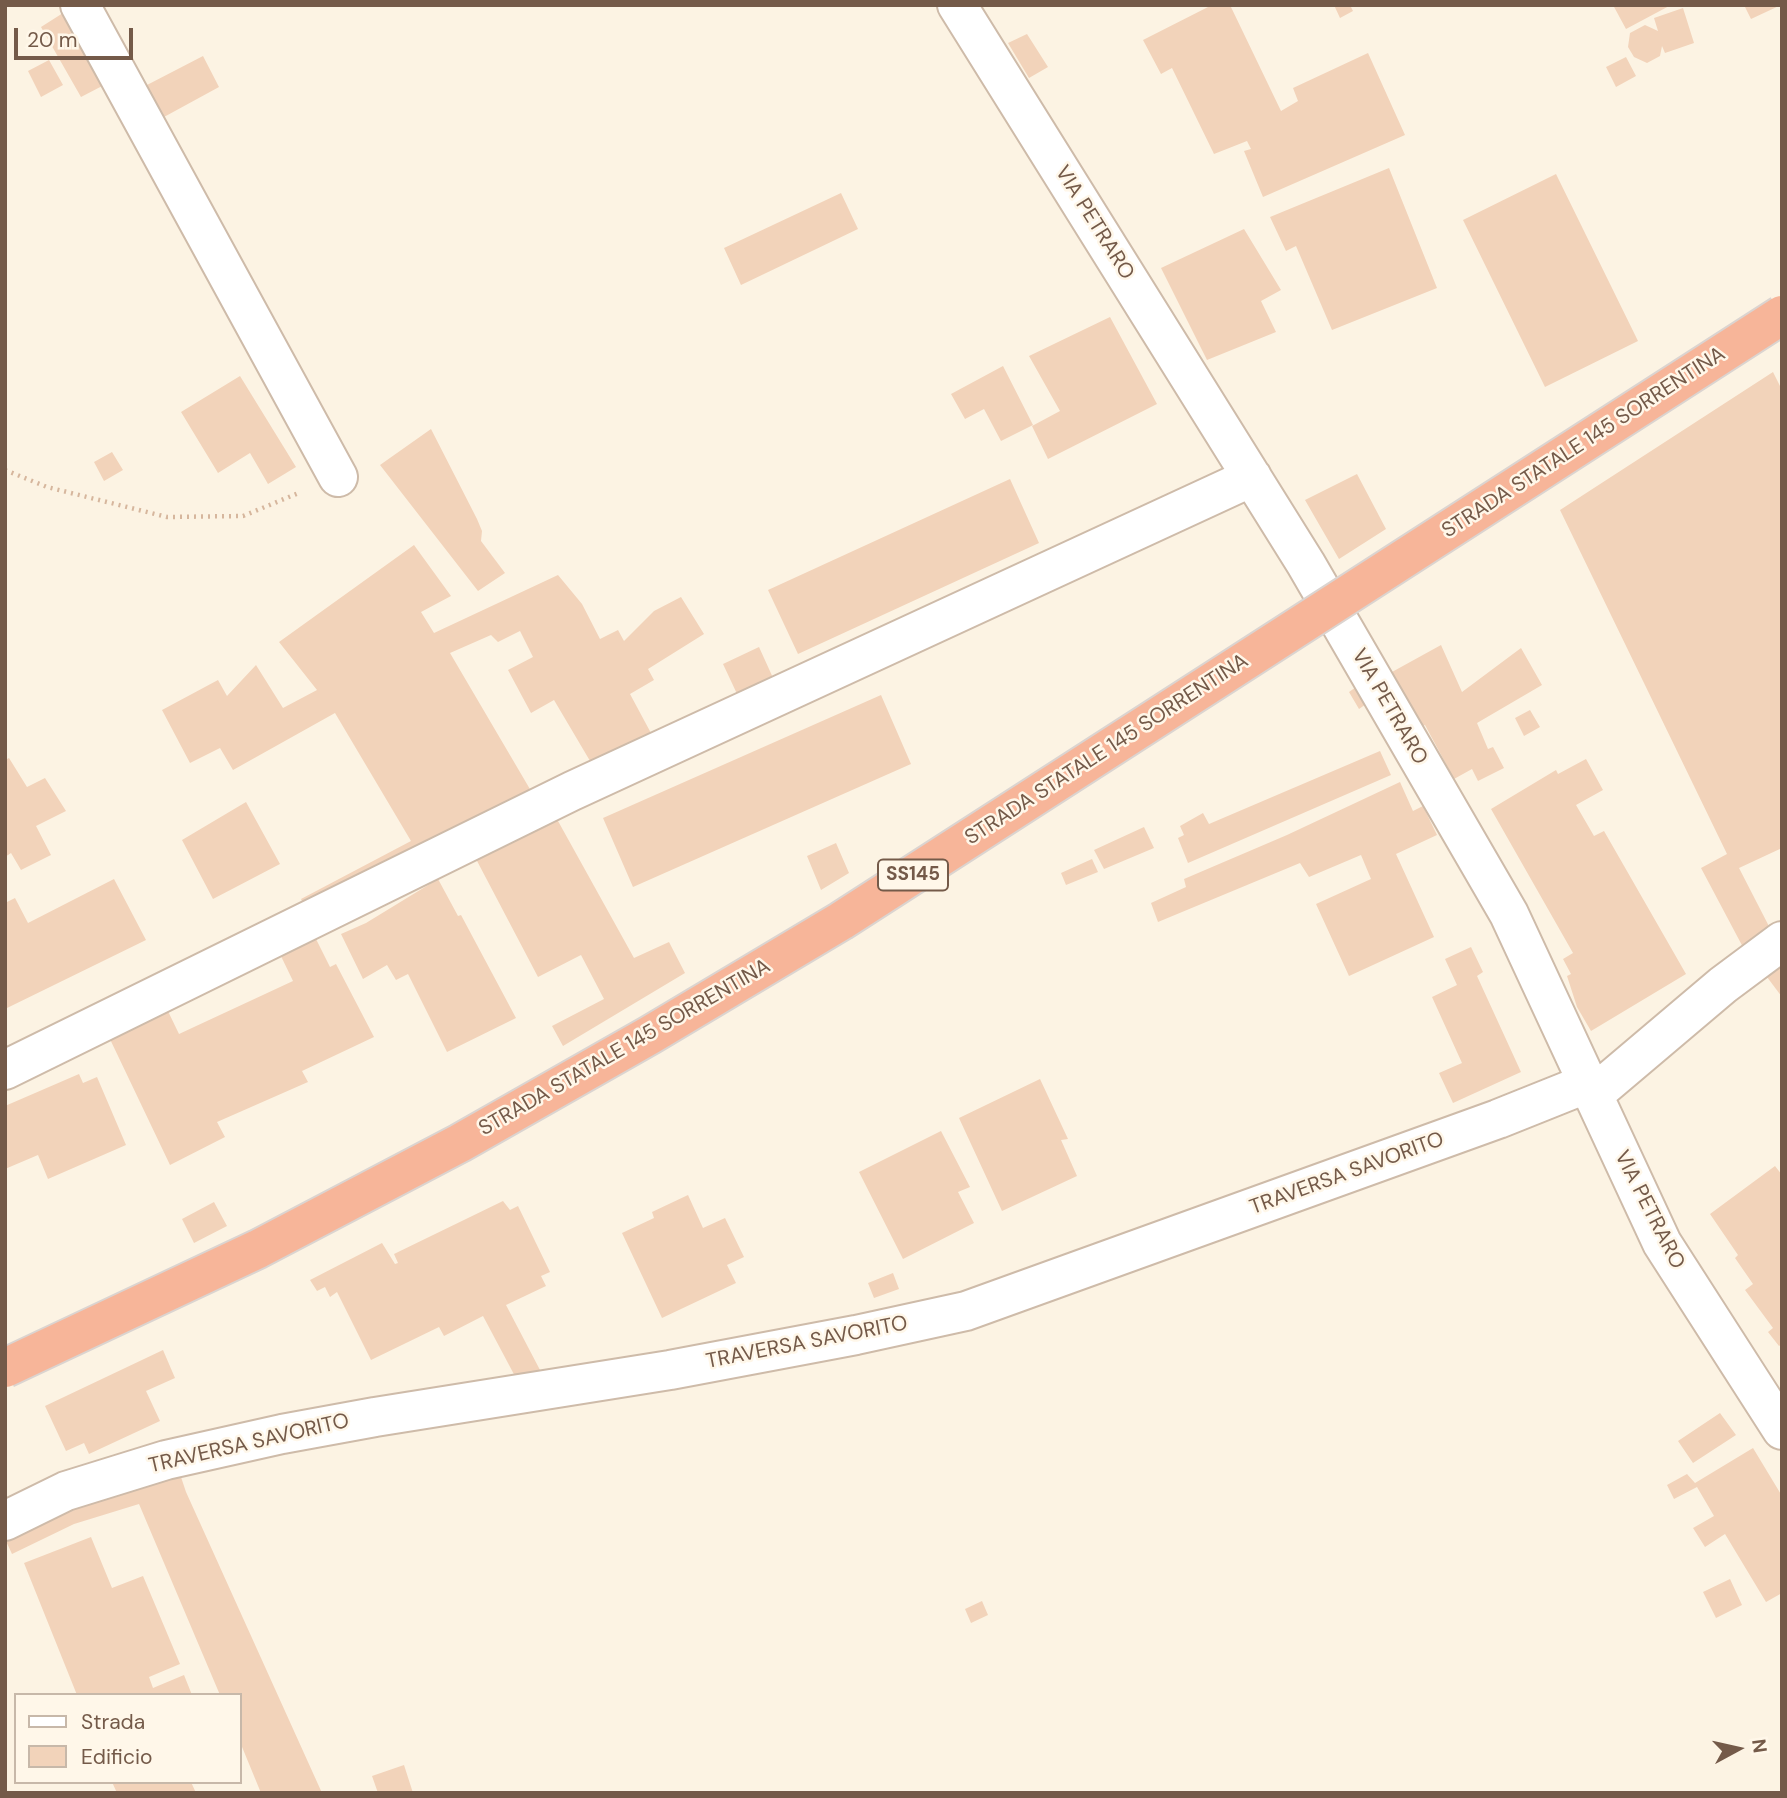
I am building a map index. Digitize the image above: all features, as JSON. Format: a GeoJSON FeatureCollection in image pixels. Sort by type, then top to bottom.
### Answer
{"type":"FeatureCollection","features":[{"type":"Feature","properties":{"kind":"highway","name":"STRADA STATALE 145 SORRENTINA"},"geometry":{"type":"LineString","coordinates":[[5,1368],[282,1236],[460,1143],[662,1028],[852,914],[1782,315]]}},
{"type":"Feature","properties":{"kind":"street"},"geometry":{"type":"LineString","coordinates":[[79,5],[338,477]]}},
{"type":"Feature","properties":{"kind":"street","name":"VIA PETRARO"},"geometry":{"type":"LineString","coordinates":[[957,5],[1313,576],[1510,914],[1662,1243],[1782,1430]]}},
{"type":"Feature","properties":{"kind":"street"},"geometry":{"type":"LineString","coordinates":[[5,1070],[572,791],[1252,477]]}},
{"type":"Feature","properties":{"kind":"street","name":"TRAVERSA SAVORITO"},"geometry":{"type":"LineString","coordinates":[[5,1521],[66,1491],[166,1460],[282,1434],[670,1370],[966,1311],[1497,1119],[1590,1089],[1782,941]]}},
{"type":"Feature","properties":{"kind":"path"},"geometry":{"type":"LineString","coordinates":[[5,470],[47,487],[167,517],[243,516],[338,477]]}},
{"type":"Feature","properties":{"kind":"building"},"geometry":{"type":"Polygon","coordinates":[[[1212,5],[1230,5],[1281,111],[1298,101],[1293,88],[1368,53],[1405,135],[1263,197],[1244,151],[1251,149],[1247,141],[1214,154],[1172,68],[1161,74],[1143,40],[1212,5]]]}},
{"type":"Feature","properties":{"kind":"building"},"geometry":{"type":"Polygon","coordinates":[[[1334,5],[1350,5],[1353,11],[1340,18],[1334,5]]]}},
{"type":"Feature","properties":{"kind":"building"},"geometry":{"type":"Polygon","coordinates":[[[1613,5],[1671,5],[1626,29],[1613,5]]]}},
{"type":"Feature","properties":{"kind":"building"},"geometry":{"type":"Polygon","coordinates":[[[1744,5],[1781,5],[1751,19],[1744,5]]]}},
{"type":"Feature","properties":{"kind":"building"},"geometry":{"type":"Polygon","coordinates":[[[1683,8],[1694,43],[1665,53],[1662,46],[1660,56],[1647,63],[1634,57],[1628,47],[1630,33],[1645,25],[1658,31],[1654,18],[1683,8]]]}},
{"type":"Feature","properties":{"kind":"building"},"geometry":{"type":"Polygon","coordinates":[[[63,13],[106,84],[81,97],[41,27],[63,13]]]}},
{"type":"Feature","properties":{"kind":"building"},"geometry":{"type":"Polygon","coordinates":[[[1027,34],[1048,67],[1029,78],[1008,43],[1027,34]]]}},
{"type":"Feature","properties":{"kind":"building"},"geometry":{"type":"Polygon","coordinates":[[[203,56],[219,87],[164,117],[147,85],[203,56]]]}},
{"type":"Feature","properties":{"kind":"building"},"geometry":{"type":"Polygon","coordinates":[[[1626,57],[1636,76],[1616,87],[1606,67],[1626,57]]]}},
{"type":"Feature","properties":{"kind":"building"},"geometry":{"type":"Polygon","coordinates":[[[49,60],[63,85],[41,97],[28,71],[49,60]]]}},
{"type":"Feature","properties":{"kind":"building"},"geometry":{"type":"Polygon","coordinates":[[[1389,168],[1437,288],[1332,330],[1296,246],[1286,251],[1270,217],[1389,168]]]}},
{"type":"Feature","properties":{"kind":"building"},"geometry":{"type":"Polygon","coordinates":[[[1556,174],[1638,341],[1545,387],[1463,220],[1556,174]]]}},
{"type":"Feature","properties":{"kind":"building"},"geometry":{"type":"Polygon","coordinates":[[[841,193],[858,229],[741,285],[724,248],[841,193]]]}},
{"type":"Feature","properties":{"kind":"building"},"geometry":{"type":"Polygon","coordinates":[[[1244,229],[1281,290],[1261,301],[1276,332],[1207,360],[1161,268],[1244,229]]]}},
{"type":"Feature","properties":{"kind":"building"},"geometry":{"type":"Polygon","coordinates":[[[1110,317],[1157,404],[1048,459],[1032,426],[1060,411],[1029,356],[1110,317]]]}},
{"type":"Feature","properties":{"kind":"building"},"geometry":{"type":"Polygon","coordinates":[[[1003,366],[1033,425],[1001,441],[984,409],[965,419],[951,394],[1003,366]]]}},
{"type":"Feature","properties":{"kind":"building"},"geometry":{"type":"Polygon","coordinates":[[[1773,372],[1782,390],[1782,848],[1739,868],[1774,936],[1745,951],[1701,868],[1727,854],[1560,510],[1773,372]]]}},
{"type":"Feature","properties":{"kind":"building"},"geometry":{"type":"Polygon","coordinates":[[[240,376],[296,467],[268,484],[250,453],[218,473],[181,412],[240,376]]]}},
{"type":"Feature","properties":{"kind":"building"},"geometry":{"type":"Polygon","coordinates":[[[431,429],[477,519],[482,531],[481,541],[505,573],[478,591],[380,465],[431,429]]]}},
{"type":"Feature","properties":{"kind":"building"},"geometry":{"type":"Polygon","coordinates":[[[112,452],[123,470],[104,481],[94,462],[112,452]]]}},
{"type":"Feature","properties":{"kind":"building"},"geometry":{"type":"Polygon","coordinates":[[[1357,474],[1386,529],[1339,559],[1305,500],[1357,474]]]}},
{"type":"Feature","properties":{"kind":"building"},"geometry":{"type":"Polygon","coordinates":[[[1010,479],[1039,543],[798,654],[768,590],[1010,479]]]}},
{"type":"Feature","properties":{"kind":"building"},"geometry":{"type":"Polygon","coordinates":[[[414,545],[451,596],[421,612],[434,633],[558,575],[582,604],[600,639],[618,630],[624,641],[654,611],[681,597],[704,634],[648,669],[654,680],[630,694],[652,735],[593,766],[554,700],[531,713],[508,670],[533,657],[520,631],[498,642],[491,635],[450,653],[534,796],[314,925],[301,899],[411,841],[335,713],[233,770],[220,748],[190,763],[162,710],[218,680],[227,696],[256,665],[283,708],[317,690],[279,642],[414,545]]]}},
{"type":"Feature","properties":{"kind":"building"},"geometry":{"type":"Polygon","coordinates":[[[1441,645],[1462,692],[1521,648],[1542,685],[1477,723],[1488,749],[1493,747],[1504,768],[1478,781],[1472,769],[1454,779],[1425,725],[1418,728],[1392,672],[1441,645]]]}},
{"type":"Feature","properties":{"kind":"building"},"geometry":{"type":"Polygon","coordinates":[[[759,647],[774,680],[738,696],[723,664],[759,647]]]}},
{"type":"Feature","properties":{"kind":"building"},"geometry":{"type":"Polygon","coordinates":[[[1359,685],[1369,702],[1359,709],[1349,692],[1359,685]]]}},
{"type":"Feature","properties":{"kind":"building"},"geometry":{"type":"Polygon","coordinates":[[[881,695],[911,764],[633,887],[603,818],[881,695]]]}},
{"type":"Feature","properties":{"kind":"building"},"geometry":{"type":"Polygon","coordinates":[[[1530,710],[1540,727],[1524,736],[1515,718],[1530,710]]]}},
{"type":"Feature","properties":{"kind":"building"},"geometry":{"type":"Polygon","coordinates":[[[1380,751],[1391,775],[1188,863],[1178,838],[1184,835],[1180,826],[1203,813],[1209,824],[1380,751]]]}},
{"type":"Feature","properties":{"kind":"building"},"geometry":{"type":"Polygon","coordinates":[[[9,758],[27,787],[45,778],[66,811],[36,826],[51,855],[21,870],[11,853],[5,857],[5,760],[9,758]]]}},
{"type":"Feature","properties":{"kind":"building"},"geometry":{"type":"Polygon","coordinates":[[[1586,759],[1603,790],[1576,805],[1594,836],[1604,831],[1686,974],[1591,1031],[1577,1007],[1567,976],[1571,974],[1563,959],[1573,953],[1491,809],[1556,770],[1558,774],[1586,759]]]}},
{"type":"Feature","properties":{"kind":"building"},"geometry":{"type":"Polygon","coordinates":[[[1400,782],[1413,811],[1423,806],[1437,835],[1396,854],[1434,937],[1349,976],[1316,904],[1371,879],[1361,855],[1309,877],[1300,863],[1158,922],[1151,903],[1186,887],[1184,879],[1400,782]]]}},
{"type":"Feature","properties":{"kind":"building"},"geometry":{"type":"Polygon","coordinates":[[[246,802],[280,864],[213,899],[182,840],[246,802]]]}},
{"type":"Feature","properties":{"kind":"building"},"geometry":{"type":"Polygon","coordinates":[[[553,812],[634,958],[669,942],[685,973],[563,1046],[552,1026],[604,999],[581,955],[538,977],[476,859],[553,812]]]}},
{"type":"Feature","properties":{"kind":"building"},"geometry":{"type":"Polygon","coordinates":[[[1144,827],[1154,848],[1104,869],[1094,850],[1144,827]]]}},
{"type":"Feature","properties":{"kind":"building"},"geometry":{"type":"Polygon","coordinates":[[[836,843],[849,873],[821,890],[807,856],[836,843]]]}},
{"type":"Feature","properties":{"kind":"building"},"geometry":{"type":"Polygon","coordinates":[[[1092,859],[1098,872],[1066,885],[1061,873],[1092,859]]]}},
{"type":"Feature","properties":{"kind":"building"},"geometry":{"type":"Polygon","coordinates":[[[114,879],[146,940],[5,1009],[5,903],[15,898],[28,923],[114,879]]]}},
{"type":"Feature","properties":{"kind":"building"},"geometry":{"type":"Polygon","coordinates":[[[438,879],[458,916],[461,915],[516,1018],[447,1052],[408,974],[396,980],[387,965],[363,979],[341,934],[366,923],[438,879]]]}},
{"type":"Feature","properties":{"kind":"building"},"geometry":{"type":"Polygon","coordinates":[[[315,937],[330,967],[336,964],[374,1037],[302,1071],[308,1082],[217,1122],[225,1137],[170,1165],[108,1035],[165,1005],[179,1034],[293,981],[279,952],[315,937]]]}},
{"type":"Feature","properties":{"kind":"building"},"geometry":{"type":"Polygon","coordinates":[[[1471,947],[1483,972],[1477,976],[1521,1072],[1453,1103],[1439,1073],[1462,1063],[1432,997],[1457,985],[1445,959],[1471,947]]]}},
{"type":"Feature","properties":{"kind":"building"},"geometry":{"type":"Polygon","coordinates":[[[1782,966],[1782,997],[1767,977],[1782,966]]]}},
{"type":"Feature","properties":{"kind":"building"},"geometry":{"type":"Polygon","coordinates":[[[79,1074],[83,1083],[97,1077],[126,1145],[48,1179],[38,1155],[5,1169],[5,1106],[79,1074]]]}},
{"type":"Feature","properties":{"kind":"building"},"geometry":{"type":"Polygon","coordinates":[[[1040,1079],[1068,1139],[1061,1140],[1077,1176],[1002,1211],[959,1118],[1040,1079]]]}},
{"type":"Feature","properties":{"kind":"building"},"geometry":{"type":"Polygon","coordinates":[[[941,1131],[970,1187],[958,1192],[974,1223],[903,1259],[859,1172],[941,1131]]]}},
{"type":"Feature","properties":{"kind":"building"},"geometry":{"type":"Polygon","coordinates":[[[1775,1166],[1782,1175],[1782,1344],[1779,1346],[1768,1332],[1773,1328],[1745,1290],[1753,1284],[1735,1258],[1738,1255],[1710,1214],[1775,1166]]]}},
{"type":"Feature","properties":{"kind":"building"},"geometry":{"type":"Polygon","coordinates":[[[688,1195],[703,1228],[725,1218],[744,1257],[727,1265],[736,1283],[662,1318],[622,1233],[654,1218],[652,1212],[688,1195]]]}},
{"type":"Feature","properties":{"kind":"building"},"geometry":{"type":"Polygon","coordinates":[[[503,1201],[510,1210],[518,1206],[550,1272],[541,1276],[546,1286],[506,1305],[540,1370],[517,1380],[483,1316],[444,1336],[439,1327],[371,1360],[337,1292],[330,1297],[325,1287],[317,1291],[310,1280],[382,1243],[395,1264],[398,1263],[394,1254],[503,1201]]]}},
{"type":"Feature","properties":{"kind":"building"},"geometry":{"type":"Polygon","coordinates":[[[214,1202],[227,1226],[194,1243],[182,1219],[214,1202]]]}},
{"type":"Feature","properties":{"kind":"building"},"geometry":{"type":"Polygon","coordinates":[[[893,1273],[899,1289],[874,1298],[868,1283],[893,1273]]]}},
{"type":"Feature","properties":{"kind":"building"},"geometry":{"type":"Polygon","coordinates":[[[163,1350],[175,1378],[146,1391],[160,1421],[89,1454],[84,1443],[66,1451],[45,1406],[163,1350]]]}},
{"type":"Feature","properties":{"kind":"building"},"geometry":{"type":"Polygon","coordinates":[[[1720,1413],[1736,1435],[1693,1463],[1678,1441],[1720,1413]]]}},
{"type":"Feature","properties":{"kind":"building"},"geometry":{"type":"Polygon","coordinates":[[[1753,1448],[1782,1496],[1782,1593],[1766,1602],[1725,1534],[1705,1547],[1693,1528],[1714,1516],[1697,1487],[1674,1499],[1667,1485],[1687,1474],[1695,1483],[1753,1448]]]}},
{"type":"Feature","properties":{"kind":"building"},"geometry":{"type":"Polygon","coordinates":[[[180,1474],[322,1793],[261,1793],[242,1747],[242,1693],[219,1693],[139,1504],[74,1524],[12,1554],[5,1539],[63,1507],[180,1474]]]}},
{"type":"Feature","properties":{"kind":"building"},"geometry":{"type":"Polygon","coordinates":[[[91,1537],[112,1588],[143,1576],[180,1664],[149,1677],[153,1688],[184,1675],[191,1693],[76,1693],[24,1563],[91,1537]]]}},
{"type":"Feature","properties":{"kind":"building"},"geometry":{"type":"Polygon","coordinates":[[[1730,1579],[1742,1605],[1716,1618],[1703,1592],[1730,1579]]]}},
{"type":"Feature","properties":{"kind":"building"},"geometry":{"type":"Polygon","coordinates":[[[982,1601],[988,1615],[971,1623],[965,1609],[982,1601]]]}},
{"type":"Feature","properties":{"kind":"building"},"geometry":{"type":"Polygon","coordinates":[[[404,1765],[413,1793],[378,1793],[372,1776],[404,1765]]]}},
{"type":"Feature","properties":{"kind":"building"},"geometry":{"type":"Polygon","coordinates":[[[113,1784],[192,1784],[196,1793],[117,1793],[113,1784]]]}}]}
